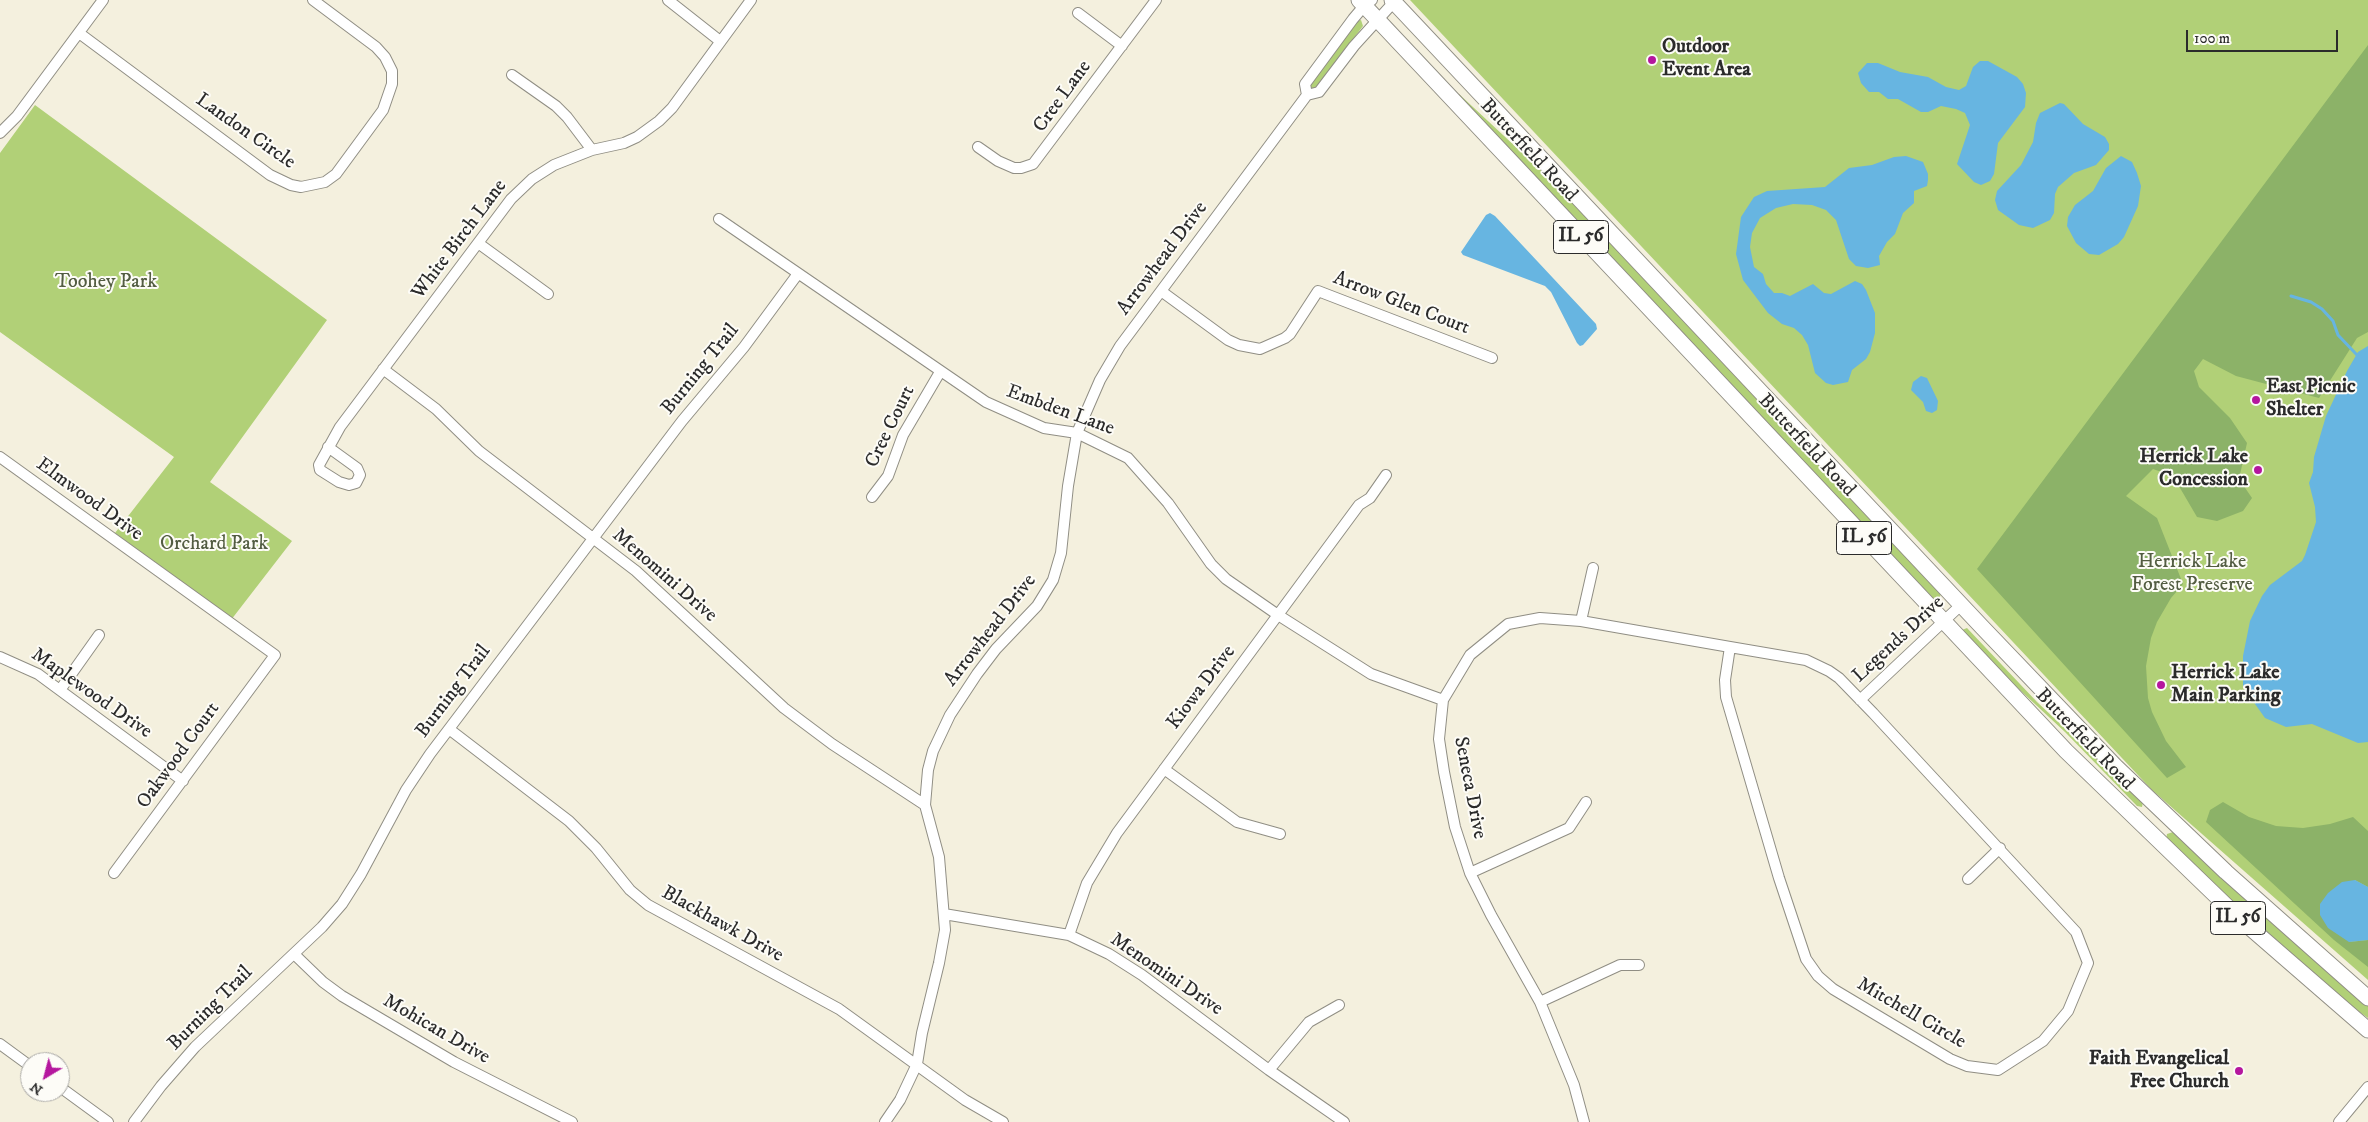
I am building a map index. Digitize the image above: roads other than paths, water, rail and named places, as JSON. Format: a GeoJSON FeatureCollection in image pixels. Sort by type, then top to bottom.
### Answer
{"type":"FeatureCollection","features":[{"type":"Feature","properties":{"kind":"main road","name":"Butterfield Road"},"geometry":{"type":"LineString","coordinates":[[1393,1],[2079,728],[2165,814],[2286,927],[2368,998]]}},
{"type":"Feature","properties":{"kind":"main road","name":"Butterfield Road"},"geometry":{"type":"LineString","coordinates":[[1365,2],[1377,20],[2059,744],[2154,838],[2239,918],[2368,1030]]}},
{"type":"Feature","properties":{"kind":"street"},"geometry":{"type":"LineString","coordinates":[[0,133],[16,116],[103,0]]}},
{"type":"Feature","properties":{"kind":"street","name":"Landon Circle"},"geometry":{"type":"LineString","coordinates":[[79,33],[270,175],[291,186],[302,187],[325,182],[336,174],[383,110],[392,84],[392,72],[385,57],[376,46],[313,0]]}},
{"type":"Feature","properties":{"kind":"street"},"geometry":{"type":"LineString","coordinates":[[668,0],[720,41]]}},
{"type":"Feature","properties":{"kind":"street","name":"White Birch Lane"},"geometry":{"type":"LineString","coordinates":[[328,447],[357,468],[360,475],[356,483],[349,485],[339,482],[320,470],[318,465],[328,447],[340,427],[511,199],[532,179],[554,165],[592,150],[624,142],[643,133],[659,121],[751,0]]}},
{"type":"Feature","properties":{"kind":"street","name":"Cree Lane"},"geometry":{"type":"LineString","coordinates":[[978,147],[1014,168],[1033,164],[1156,0]]}},
{"type":"Feature","properties":{"kind":"street","name":"Arrowhead Drive"},"geometry":{"type":"LineString","coordinates":[[885,1122],[900,1100],[917,1064],[945,930],[939,857],[926,805],[928,770],[933,751],[950,714],[977,674],[1001,644],[1037,606],[1053,580],[1061,553],[1068,486],[1077,433],[1109,363],[1161,291],[1307,95],[1319,92],[1354,46],[1393,1]]}},
{"type":"Feature","properties":{"kind":"street","name":"Arrowhead Drive"},"geometry":{"type":"LineString","coordinates":[[1307,95],[1305,84],[1365,2]]}},
{"type":"Feature","properties":{"kind":"street"},"geometry":{"type":"LineString","coordinates":[[1078,13],[1122,46]]}},
{"type":"Feature","properties":{"kind":"street"},"geometry":{"type":"LineString","coordinates":[[512,75],[556,106],[567,117],[592,150]]}},
{"type":"Feature","properties":{"kind":"street","name":"Embden Lane"},"geometry":{"type":"LineString","coordinates":[[718,220],[986,402],[1020,419],[1044,428],[1077,433],[1119,452],[1135,464],[1182,519],[1216,570],[1278,615],[1371,674],[1443,700]]}},
{"type":"Feature","properties":{"kind":"street"},"geometry":{"type":"LineString","coordinates":[[478,244],[548,294]]}},
{"type":"Feature","properties":{"kind":"street","name":"Burning Trail"},"geometry":{"type":"LineString","coordinates":[[134,1122],[161,1086],[195,1047],[322,926],[350,892],[406,790],[449,729],[682,421],[762,323],[797,275]]}},
{"type":"Feature","properties":{"kind":"street","name":"Arrow Glen Court"},"geometry":{"type":"LineString","coordinates":[[1161,291],[1228,340],[1239,345],[1260,349],[1285,338],[1290,334],[1318,291],[1492,358]]}},
{"type":"Feature","properties":{"kind":"street","name":"Menomini Drive"},"geometry":{"type":"LineString","coordinates":[[383,369],[436,409],[478,451],[655,587],[743,672],[784,708],[832,744],[926,805]]}},
{"type":"Feature","properties":{"kind":"street","name":"Cree Court"},"geometry":{"type":"LineString","coordinates":[[872,497],[888,476],[903,436],[940,372]]}},
{"type":"Feature","properties":{"kind":"street","name":"Elmwood Drive"},"geometry":{"type":"LineString","coordinates":[[0,458],[275,655],[272,659]]}},
{"type":"Feature","properties":{"kind":"street","name":"Kiowa Drive"},"geometry":{"type":"LineString","coordinates":[[1069,935],[1087,883],[1117,832],[1360,505],[1370,498],[1386,475]]}},
{"type":"Feature","properties":{"kind":"street"},"geometry":{"type":"LineString","coordinates":[[1581,621],[1593,568]]}},
{"type":"Feature","properties":{"kind":"street","name":"Legends Drive"},"geometry":{"type":"LineString","coordinates":[[1860,700],[1961,605]]}},
{"type":"Feature","properties":{"kind":"street","name":"Seneca Drive"},"geometry":{"type":"LineString","coordinates":[[1584,1122],[1574,1085],[1540,1002],[1491,915],[1470,873],[1455,826],[1444,772],[1439,739],[1443,700],[1470,655],[1508,624],[1540,618],[1581,621],[1730,647]]}},
{"type":"Feature","properties":{"kind":"street"},"geometry":{"type":"LineString","coordinates":[[60,690],[99,635]]}},
{"type":"Feature","properties":{"kind":"street","name":"Mitchell Circle"},"geometry":{"type":"LineString","coordinates":[[1730,647],[1806,660],[1838,678],[2000,848],[2076,932],[2088,963],[2068,1011],[2044,1041],[1998,1070],[1968,1066],[1950,1059],[1833,989],[1818,976],[1806,959],[1779,878],[1726,697],[1725,680],[1730,647]]}},
{"type":"Feature","properties":{"kind":"street","name":"Maplewood Drive"},"geometry":{"type":"LineString","coordinates":[[0,657],[29,669],[60,690],[183,781]]}},
{"type":"Feature","properties":{"kind":"street","name":"Oakwood Court"},"geometry":{"type":"LineString","coordinates":[[114,872],[272,659]]}},
{"type":"Feature","properties":{"kind":"street","name":"Blackhawk Drive"},"geometry":{"type":"LineString","coordinates":[[449,729],[570,821],[596,848],[630,890],[648,905],[839,1009],[965,1100],[1003,1122]]}},
{"type":"Feature","properties":{"kind":"street"},"geometry":{"type":"LineString","coordinates":[[1164,768],[1237,822],[1280,834]]}},
{"type":"Feature","properties":{"kind":"street"},"geometry":{"type":"LineString","coordinates":[[1470,873],[1569,828],[1586,802]]}},
{"type":"Feature","properties":{"kind":"street"},"geometry":{"type":"LineString","coordinates":[[1968,880],[2000,848]]}},
{"type":"Feature","properties":{"kind":"street","name":"Menomini Drive"},"geometry":{"type":"LineString","coordinates":[[944,914],[1069,935],[1109,954],[1138,972],[1269,1070],[1344,1122]]}},
{"type":"Feature","properties":{"kind":"street","name":"Mohican Drive"},"geometry":{"type":"LineString","coordinates":[[294,954],[323,982],[342,996],[454,1062],[572,1122]]}},
{"type":"Feature","properties":{"kind":"street"},"geometry":{"type":"LineString","coordinates":[[1540,1002],[1620,965],[1639,965]]}},
{"type":"Feature","properties":{"kind":"street"},"geometry":{"type":"LineString","coordinates":[[1269,1070],[1308,1022],[1339,1004]]}},
{"type":"Feature","properties":{"kind":"street"},"geometry":{"type":"LineString","coordinates":[[0,1044],[20,1059]]}},
{"type":"Feature","properties":{"kind":"street"},"geometry":{"type":"LineString","coordinates":[[2339,1122],[2368,1088]]}},
{"type":"Feature","properties":{"kind":"street"},"geometry":{"type":"LineString","coordinates":[[70,1094],[108,1122]]}},
{"type":"Feature","properties":{"kind":"water"},"geometry":{"type":"Polygon","coordinates":[[[1980,61],[1988,61],[2017,77],[2023,84],[2026,93],[2025,107],[1998,143],[1994,174],[1990,181],[1981,185],[1974,182],[1957,164],[1970,125],[1965,113],[1941,106],[1928,112],[1921,112],[1898,99],[1888,99],[1879,92],[1869,92],[1861,83],[1858,73],[1867,63],[1878,63],[1900,72],[1928,77],[1946,87],[1959,90],[1966,86],[1973,67],[1980,61]]]}},
{"type":"Feature","properties":{"kind":"water"},"geometry":{"type":"Polygon","coordinates":[[[2060,103],[2064,104],[2083,124],[2105,137],[2109,144],[2109,150],[2096,165],[2074,173],[2058,187],[2055,194],[2054,213],[2050,220],[2033,228],[2019,225],[1998,210],[1995,200],[1997,191],[2021,165],[2033,142],[2036,123],[2040,113],[2060,103]]]}},
{"type":"Feature","properties":{"kind":"water"},"geometry":{"type":"Polygon","coordinates":[[[1906,156],[1923,162],[1928,174],[1927,186],[1914,191],[1914,203],[1903,213],[1895,234],[1887,242],[1879,256],[1880,265],[1868,268],[1856,266],[1849,259],[1836,220],[1826,210],[1812,205],[1793,204],[1776,208],[1760,218],[1752,233],[1750,247],[1754,267],[1763,274],[1766,284],[1774,293],[1790,296],[1813,284],[1824,293],[1831,294],[1855,281],[1862,284],[1866,290],[1875,313],[1875,333],[1870,352],[1866,359],[1852,370],[1848,382],[1833,385],[1826,383],[1815,373],[1808,345],[1802,335],[1794,328],[1782,324],[1768,313],[1743,280],[1736,254],[1741,217],[1754,197],[1767,191],[1825,187],[1849,168],[1872,165],[1894,157],[1906,156]]]}},
{"type":"Feature","properties":{"kind":"water"},"geometry":{"type":"Polygon","coordinates":[[[2121,156],[2132,162],[2137,173],[2141,186],[2138,206],[2124,237],[2118,244],[2099,255],[2089,254],[2076,243],[2067,226],[2068,217],[2075,205],[2093,191],[2106,168],[2121,156]]]}},
{"type":"Feature","properties":{"kind":"water"},"geometry":{"type":"Polygon","coordinates":[[[1490,213],[1495,216],[1596,324],[1597,329],[1583,345],[1580,346],[1577,343],[1551,292],[1545,286],[1463,255],[1461,252],[1486,215],[1490,213]]]}},
{"type":"Feature","properties":{"kind":"water"},"geometry":{"type":"Polygon","coordinates":[[[2368,346],[2368,742],[2358,743],[2312,724],[2286,727],[2265,718],[2243,687],[2243,656],[2250,621],[2262,596],[2270,585],[2302,561],[2305,555],[2316,522],[2315,507],[2309,483],[2313,472],[2314,457],[2326,416],[2358,352],[2368,346]]]}},
{"type":"Feature","properties":{"kind":"water"},"geometry":{"type":"Polygon","coordinates":[[[1921,376],[1927,378],[1938,401],[1937,410],[1932,413],[1926,411],[1923,402],[1911,390],[1913,382],[1921,376]]]}},
{"type":"Feature","properties":{"kind":"water"},"geometry":{"type":"Polygon","coordinates":[[[2355,880],[2368,887],[2368,940],[2349,942],[2328,928],[2320,915],[2320,904],[2328,893],[2342,882],[2355,880]]]}},
{"type":"Feature","properties":{"kind":"waterway"},"geometry":{"type":"LineString","coordinates":[[2291,296],[2311,302],[2322,309],[2333,321],[2338,335],[2357,355]]}},
{"type":"Feature","properties":{"kind":"place","name":"Outdoor Event Area"},"geometry":{"type":"Point","coordinates":[1652,60]}},
{"type":"Feature","properties":{"kind":"place","name":"East Picnic Shelter"},"geometry":{"type":"Point","coordinates":[2256,400]}},
{"type":"Feature","properties":{"kind":"place","name":"Herrick Lake Concession"},"geometry":{"type":"Point","coordinates":[2258,470]}},
{"type":"Feature","properties":{"kind":"place","name":"Herrick Lake Main Parking"},"geometry":{"type":"Point","coordinates":[2161,685]}},
{"type":"Feature","properties":{"kind":"place","name":"Faith Evangelical Free Church"},"geometry":{"type":"Point","coordinates":[2239,1071]}},
{"type":"Feature","properties":{"kind":"park label","name":"Toohey Park"},"geometry":{"type":"Point","coordinates":[106,283]}},
{"type":"Feature","properties":{"kind":"park label","name":"Orchard Park"},"geometry":{"type":"Point","coordinates":[214,545]}},
{"type":"Feature","properties":{"kind":"park label","name":"Herrick Lake Forest Preserve"},"geometry":{"type":"Point","coordinates":[2192,574]}}]}
